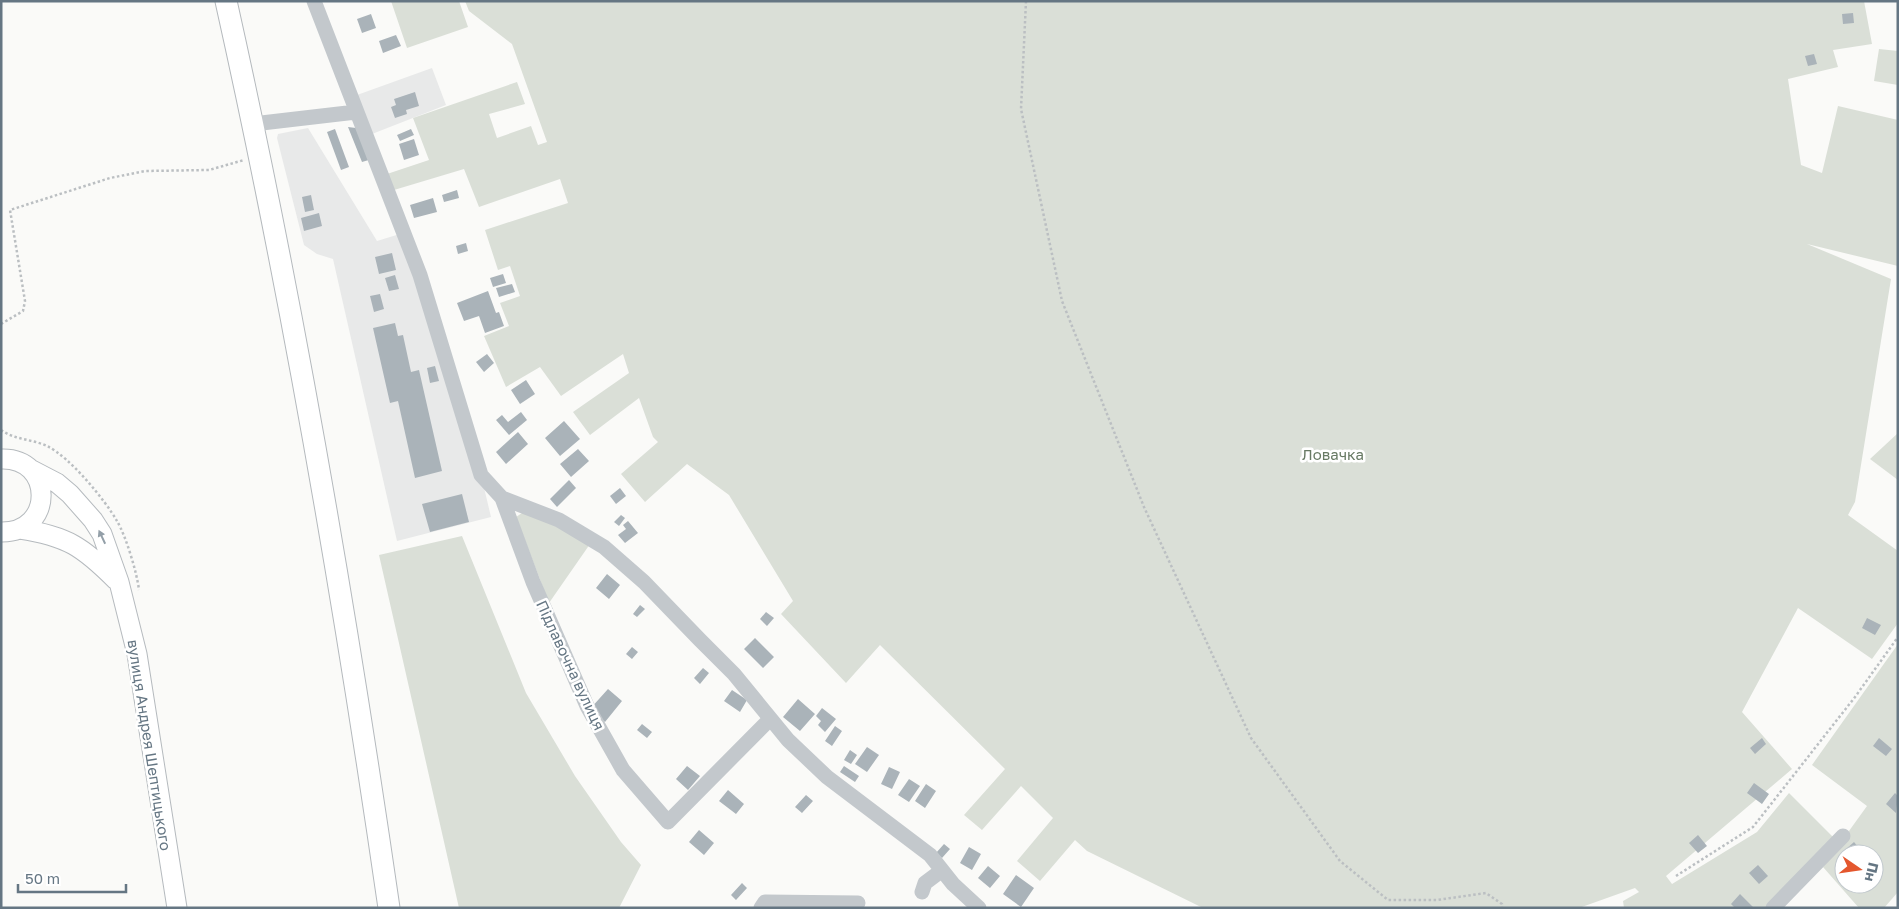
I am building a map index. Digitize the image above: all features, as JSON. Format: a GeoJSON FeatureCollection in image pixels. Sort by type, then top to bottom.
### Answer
{"type":"FeatureCollection","features":[{"type":"Feature","properties":{"kind":"highway"},"geometry":{"type":"LineString","coordinates":[[226,1],[260,155],[308,403],[389,908]]}},
{"type":"Feature","properties":{"kind":"main road","name":"вулиця Андрея Шептицького"},"geometry":{"type":"LineString","coordinates":[[5,456],[23,463],[32,470],[58,483],[93,520],[102,534],[119,582],[137,654],[177,908]]}},
{"type":"Feature","properties":{"kind":"main road"},"geometry":{"type":"LineString","coordinates":[[8,533],[30,523],[42,503],[40,485],[32,470]]}},
{"type":"Feature","properties":{"kind":"main road"},"geometry":{"type":"LineString","coordinates":[[8,533],[46,533],[72,542],[103,566],[119,582]]}},
{"type":"Feature","properties":{"kind":"street","name":"Підлавочна вулиця"},"geometry":{"type":"LineString","coordinates":[[314,1],[420,275],[480,475],[502,498],[533,582],[587,706],[623,770],[668,822],[770,718]]}},
{"type":"Feature","properties":{"kind":"street"},"geometry":{"type":"LineString","coordinates":[[253,124],[356,112]]}},
{"type":"Feature","properties":{"kind":"street","name":"Підлавочна вулиця"},"geometry":{"type":"LineString","coordinates":[[502,498],[559,520],[604,547],[644,582],[707,647],[788,740],[827,777],[930,855],[941,870],[979,908]]}},
{"type":"Feature","properties":{"kind":"street"},"geometry":{"type":"LineString","coordinates":[[1774,908],[1843,836]]}},
{"type":"Feature","properties":{"kind":"street"},"geometry":{"type":"LineString","coordinates":[[922,892],[925,883],[941,870]]}},
{"type":"Feature","properties":{"kind":"street"},"geometry":{"type":"LineString","coordinates":[[761,908],[765,902],[858,903]]}},
{"type":"Feature","properties":{"kind":"path"},"geometry":{"type":"LineString","coordinates":[[1026,1],[1020,109],[1062,301],[1144,507],[1251,738],[1340,861],[1388,900],[1437,900],[1486,893],[1502,904],[1502,908]]}},
{"type":"Feature","properties":{"kind":"path"},"geometry":{"type":"LineString","coordinates":[[1,324],[23,311],[25,301],[10,210],[110,178],[145,171],[209,170],[260,155]]}},
{"type":"Feature","properties":{"kind":"path"},"geometry":{"type":"LineString","coordinates":[[1676,876],[1753,827],[1855,697],[1898,637]]}},
{"type":"Feature","properties":{"kind":"shaded area"},"geometry":{"type":"Polygon","coordinates":[[[432,68],[446,105],[372,134],[357,95],[432,68]]]}},
{"type":"Feature","properties":{"kind":"shaded area"},"geometry":{"type":"Polygon","coordinates":[[[308,128],[377,241],[403,233],[481,475],[491,517],[397,541],[333,259],[317,254],[304,245],[277,138],[278,134],[308,128]]]}},
{"type":"Feature","properties":{"kind":"green space"},"geometry":{"type":"Polygon","coordinates":[[[391,1],[459,1],[468,27],[407,48],[391,1]]]}},
{"type":"Feature","properties":{"kind":"green space","name":"Ловачка"},"geometry":{"type":"Polygon","coordinates":[[[465,1],[1864,1],[1872,44],[1833,50],[1838,67],[1788,79],[1801,165],[1822,173],[1838,106],[1898,120],[1898,266],[1807,244],[1891,279],[1855,502],[1848,515],[1898,551],[1898,623],[1872,659],[1798,608],[1742,712],[1792,769],[1666,876],[1672,884],[1757,832],[1789,793],[1833,837],[1767,908],[1624,908],[1623,901],[1639,892],[1635,888],[1579,908],[1203,908],[1087,851],[1075,840],[1040,881],[1017,861],[1053,818],[1021,786],[982,830],[964,815],[1005,769],[880,645],[846,683],[781,614],[793,601],[729,495],[687,464],[645,502],[621,474],[658,442],[653,437],[639,398],[590,435],[573,412],[629,373],[623,354],[561,396],[540,367],[506,387],[484,336],[509,326],[500,303],[520,296],[510,266],[498,270],[485,230],[568,203],[560,179],[479,207],[464,169],[394,190],[387,174],[429,160],[413,118],[517,82],[525,104],[489,114],[497,138],[531,126],[538,145],[547,142],[512,44],[469,11],[465,1]]]}},
{"type":"Feature","properties":{"kind":"green space"},"geometry":{"type":"Polygon","coordinates":[[[1879,49],[1898,51],[1898,85],[1874,81],[1879,49]]]}},
{"type":"Feature","properties":{"kind":"green space"},"geometry":{"type":"Polygon","coordinates":[[[1898,433],[1898,480],[1870,459],[1898,433]]]}},
{"type":"Feature","properties":{"kind":"green space"},"geometry":{"type":"Polygon","coordinates":[[[522,513],[533,514],[590,544],[549,603],[516,517],[522,513]]]}},
{"type":"Feature","properties":{"kind":"green space"},"geometry":{"type":"Polygon","coordinates":[[[462,536],[526,693],[575,776],[621,842],[641,865],[619,908],[459,908],[379,555],[462,536]]]}},
{"type":"Feature","properties":{"kind":"green space"},"geometry":{"type":"Polygon","coordinates":[[[1898,644],[1898,892],[1884,908],[1859,908],[1847,894],[1884,894],[1884,844],[1840,844],[1867,806],[1812,765],[1898,644]]]}},
{"type":"Feature","properties":{"kind":"green space"},"geometry":{"type":"Polygon","coordinates":[[[1834,852],[1834,880],[1823,867],[1834,852]]]}},
{"type":"Feature","properties":{"kind":"building"},"geometry":{"type":"Polygon","coordinates":[[[1853,13],[1854,23],[1843,24],[1842,14],[1853,13]]]}},
{"type":"Feature","properties":{"kind":"building"},"geometry":{"type":"Polygon","coordinates":[[[371,14],[376,28],[362,33],[357,19],[371,14]]]}},
{"type":"Feature","properties":{"kind":"building"},"geometry":{"type":"Polygon","coordinates":[[[396,35],[401,46],[383,53],[379,41],[396,35]]]}},
{"type":"Feature","properties":{"kind":"building"},"geometry":{"type":"Polygon","coordinates":[[[1814,54],[1817,64],[1808,66],[1805,56],[1814,54]]]}},
{"type":"Feature","properties":{"kind":"building"},"geometry":{"type":"Polygon","coordinates":[[[415,92],[419,106],[406,110],[407,114],[395,118],[391,107],[396,105],[394,99],[415,92]]]}},
{"type":"Feature","properties":{"kind":"building"},"geometry":{"type":"Polygon","coordinates":[[[348,127],[356,128],[372,159],[362,162],[348,127]]]}},
{"type":"Feature","properties":{"kind":"building"},"geometry":{"type":"Polygon","coordinates":[[[335,129],[349,167],[341,170],[327,132],[335,129]]]}},
{"type":"Feature","properties":{"kind":"building"},"geometry":{"type":"Polygon","coordinates":[[[411,129],[414,135],[400,141],[397,135],[411,129]]]}},
{"type":"Feature","properties":{"kind":"building"},"geometry":{"type":"Polygon","coordinates":[[[414,139],[419,155],[404,160],[399,144],[414,139]]]}},
{"type":"Feature","properties":{"kind":"building"},"geometry":{"type":"Polygon","coordinates":[[[457,190],[459,198],[444,202],[442,195],[457,190]]]}},
{"type":"Feature","properties":{"kind":"building"},"geometry":{"type":"Polygon","coordinates":[[[311,195],[314,210],[305,212],[302,197],[311,195]]]}},
{"type":"Feature","properties":{"kind":"building"},"geometry":{"type":"Polygon","coordinates":[[[433,198],[437,212],[414,218],[410,205],[433,198]]]}},
{"type":"Feature","properties":{"kind":"building"},"geometry":{"type":"Polygon","coordinates":[[[319,213],[322,226],[304,231],[301,218],[319,213]]]}},
{"type":"Feature","properties":{"kind":"building"},"geometry":{"type":"Polygon","coordinates":[[[466,243],[468,251],[458,254],[456,246],[466,243]]]}},
{"type":"Feature","properties":{"kind":"building"},"geometry":{"type":"Polygon","coordinates":[[[392,253],[396,270],[379,274],[375,257],[392,253]]]}},
{"type":"Feature","properties":{"kind":"building"},"geometry":{"type":"Polygon","coordinates":[[[503,274],[506,283],[493,287],[490,278],[503,274]]]}},
{"type":"Feature","properties":{"kind":"building"},"geometry":{"type":"Polygon","coordinates":[[[395,275],[399,289],[389,291],[385,278],[395,275]]]}},
{"type":"Feature","properties":{"kind":"building"},"geometry":{"type":"Polygon","coordinates":[[[512,284],[515,292],[499,297],[496,288],[512,284]]]}},
{"type":"Feature","properties":{"kind":"building"},"geometry":{"type":"Polygon","coordinates":[[[488,291],[496,313],[499,312],[504,326],[485,333],[479,316],[464,321],[457,303],[488,291]]]}},
{"type":"Feature","properties":{"kind":"building"},"geometry":{"type":"Polygon","coordinates":[[[380,294],[384,309],[374,312],[370,296],[380,294]]]}},
{"type":"Feature","properties":{"kind":"building"},"geometry":{"type":"Polygon","coordinates":[[[395,323],[398,336],[403,335],[411,372],[419,370],[442,471],[415,478],[398,401],[390,403],[373,328],[395,323]]]}},
{"type":"Feature","properties":{"kind":"building"},"geometry":{"type":"Polygon","coordinates":[[[487,354],[494,363],[484,372],[476,362],[487,354]]]}},
{"type":"Feature","properties":{"kind":"building"},"geometry":{"type":"Polygon","coordinates":[[[435,366],[439,381],[430,383],[427,368],[435,366]]]}},
{"type":"Feature","properties":{"kind":"building"},"geometry":{"type":"Polygon","coordinates":[[[526,380],[535,394],[520,404],[511,390],[526,380]]]}},
{"type":"Feature","properties":{"kind":"building"},"geometry":{"type":"Polygon","coordinates":[[[521,412],[527,420],[509,435],[496,420],[502,415],[508,422],[521,412]]]}},
{"type":"Feature","properties":{"kind":"building"},"geometry":{"type":"Polygon","coordinates":[[[564,421],[580,439],[560,456],[545,438],[564,421]]]}},
{"type":"Feature","properties":{"kind":"building"},"geometry":{"type":"Polygon","coordinates":[[[518,432],[528,444],[506,464],[496,452],[518,432]]]}},
{"type":"Feature","properties":{"kind":"building"},"geometry":{"type":"Polygon","coordinates":[[[578,449],[589,461],[571,477],[560,464],[578,449]]]}},
{"type":"Feature","properties":{"kind":"building"},"geometry":{"type":"Polygon","coordinates":[[[569,480],[576,488],[557,507],[550,499],[569,480]]]}},
{"type":"Feature","properties":{"kind":"building"},"geometry":{"type":"Polygon","coordinates":[[[620,488],[626,496],[616,504],[610,496],[620,488]]]}},
{"type":"Feature","properties":{"kind":"building"},"geometry":{"type":"Polygon","coordinates":[[[462,494],[469,522],[430,532],[422,504],[462,494]]]}},
{"type":"Feature","properties":{"kind":"building"},"geometry":{"type":"Polygon","coordinates":[[[621,515],[625,518],[619,526],[614,522],[621,515]]]}},
{"type":"Feature","properties":{"kind":"building"},"geometry":{"type":"Polygon","coordinates":[[[628,521],[638,533],[625,543],[618,535],[626,529],[623,525],[628,521]]]}},
{"type":"Feature","properties":{"kind":"building"},"geometry":{"type":"Polygon","coordinates":[[[607,574],[620,585],[609,599],[596,588],[607,574]]]}},
{"type":"Feature","properties":{"kind":"building"},"geometry":{"type":"Polygon","coordinates":[[[640,605],[645,609],[637,617],[633,614],[640,605]]]}},
{"type":"Feature","properties":{"kind":"building"},"geometry":{"type":"Polygon","coordinates":[[[766,612],[774,618],[767,626],[760,619],[766,612]]]}},
{"type":"Feature","properties":{"kind":"building"},"geometry":{"type":"Polygon","coordinates":[[[1867,618],[1881,625],[1875,635],[1862,628],[1867,618]]]}},
{"type":"Feature","properties":{"kind":"building"},"geometry":{"type":"Polygon","coordinates":[[[755,638],[774,657],[763,668],[744,649],[755,638]]]}},
{"type":"Feature","properties":{"kind":"building"},"geometry":{"type":"Polygon","coordinates":[[[632,647],[638,652],[632,659],[626,654],[632,647]]]}},
{"type":"Feature","properties":{"kind":"building"},"geometry":{"type":"Polygon","coordinates":[[[703,668],[709,673],[700,684],[694,678],[703,668]]]}},
{"type":"Feature","properties":{"kind":"building"},"geometry":{"type":"Polygon","coordinates":[[[608,689],[622,701],[605,722],[590,709],[608,689]]]}},
{"type":"Feature","properties":{"kind":"building"},"geometry":{"type":"Polygon","coordinates":[[[732,690],[747,700],[740,712],[724,701],[732,690]]]}},
{"type":"Feature","properties":{"kind":"building"},"geometry":{"type":"Polygon","coordinates":[[[798,699],[815,714],[800,731],[783,717],[798,699]]]}},
{"type":"Feature","properties":{"kind":"building"},"geometry":{"type":"Polygon","coordinates":[[[822,708],[836,719],[825,732],[818,725],[821,721],[816,716],[822,708]]]}},
{"type":"Feature","properties":{"kind":"building"},"geometry":{"type":"Polygon","coordinates":[[[642,724],[652,732],[647,738],[637,730],[642,724]]]}},
{"type":"Feature","properties":{"kind":"building"},"geometry":{"type":"Polygon","coordinates":[[[835,726],[842,731],[832,746],[825,741],[835,726]]]}},
{"type":"Feature","properties":{"kind":"building"},"geometry":{"type":"Polygon","coordinates":[[[1762,738],[1766,744],[1755,754],[1750,748],[1762,738]]]}},
{"type":"Feature","properties":{"kind":"building"},"geometry":{"type":"Polygon","coordinates":[[[1879,738],[1892,749],[1886,756],[1873,746],[1879,738]]]}},
{"type":"Feature","properties":{"kind":"building"},"geometry":{"type":"Polygon","coordinates":[[[867,747],[879,755],[867,772],[855,764],[867,747]]]}},
{"type":"Feature","properties":{"kind":"building"},"geometry":{"type":"Polygon","coordinates":[[[850,750],[857,755],[851,764],[844,760],[850,750]]]}},
{"type":"Feature","properties":{"kind":"building"},"geometry":{"type":"Polygon","coordinates":[[[687,766],[700,776],[688,790],[676,779],[687,766]]]}},
{"type":"Feature","properties":{"kind":"building"},"geometry":{"type":"Polygon","coordinates":[[[844,766],[859,776],[855,782],[840,772],[844,766]]]}},
{"type":"Feature","properties":{"kind":"building"},"geometry":{"type":"Polygon","coordinates":[[[889,767],[900,772],[892,789],[881,784],[889,767]]]}},
{"type":"Feature","properties":{"kind":"building"},"geometry":{"type":"Polygon","coordinates":[[[909,779],[920,786],[909,802],[898,795],[909,779]]]}},
{"type":"Feature","properties":{"kind":"building"},"geometry":{"type":"Polygon","coordinates":[[[1754,783],[1769,794],[1762,804],[1747,793],[1754,783]]]}},
{"type":"Feature","properties":{"kind":"building"},"geometry":{"type":"Polygon","coordinates":[[[926,784],[936,791],[925,808],[915,801],[926,784]]]}},
{"type":"Feature","properties":{"kind":"building"},"geometry":{"type":"Polygon","coordinates":[[[728,790],[744,804],[736,814],[719,801],[728,790]]]}},
{"type":"Feature","properties":{"kind":"building"},"geometry":{"type":"Polygon","coordinates":[[[1895,793],[1898,796],[1896,813],[1886,804],[1895,793]]]}},
{"type":"Feature","properties":{"kind":"building"},"geometry":{"type":"Polygon","coordinates":[[[806,795],[813,801],[802,813],[795,807],[806,795]]]}},
{"type":"Feature","properties":{"kind":"building"},"geometry":{"type":"Polygon","coordinates":[[[699,830],[714,843],[704,855],[689,842],[699,830]]]}},
{"type":"Feature","properties":{"kind":"building"},"geometry":{"type":"Polygon","coordinates":[[[1698,835],[1707,846],[1698,853],[1689,843],[1698,835]]]}},
{"type":"Feature","properties":{"kind":"building"},"geometry":{"type":"Polygon","coordinates":[[[944,844],[950,849],[942,858],[936,853],[944,844]]]}},
{"type":"Feature","properties":{"kind":"building"},"geometry":{"type":"Polygon","coordinates":[[[969,847],[981,854],[972,870],[960,863],[969,847]]]}},
{"type":"Feature","properties":{"kind":"building"},"geometry":{"type":"Polygon","coordinates":[[[1758,865],[1768,876],[1759,884],[1749,873],[1758,865]]]}},
{"type":"Feature","properties":{"kind":"building"},"geometry":{"type":"Polygon","coordinates":[[[988,866],[1000,876],[990,888],[978,878],[988,866]]]}},
{"type":"Feature","properties":{"kind":"building"},"geometry":{"type":"Polygon","coordinates":[[[1016,875],[1034,888],[1021,907],[1003,894],[1016,875]]]}},
{"type":"Feature","properties":{"kind":"building"},"geometry":{"type":"Polygon","coordinates":[[[742,883],[747,888],[736,900],[731,895],[742,883]]]}},
{"type":"Feature","properties":{"kind":"building"},"geometry":{"type":"Polygon","coordinates":[[[1740,894],[1754,908],[1735,908],[1731,904],[1740,894]]]}}]}
